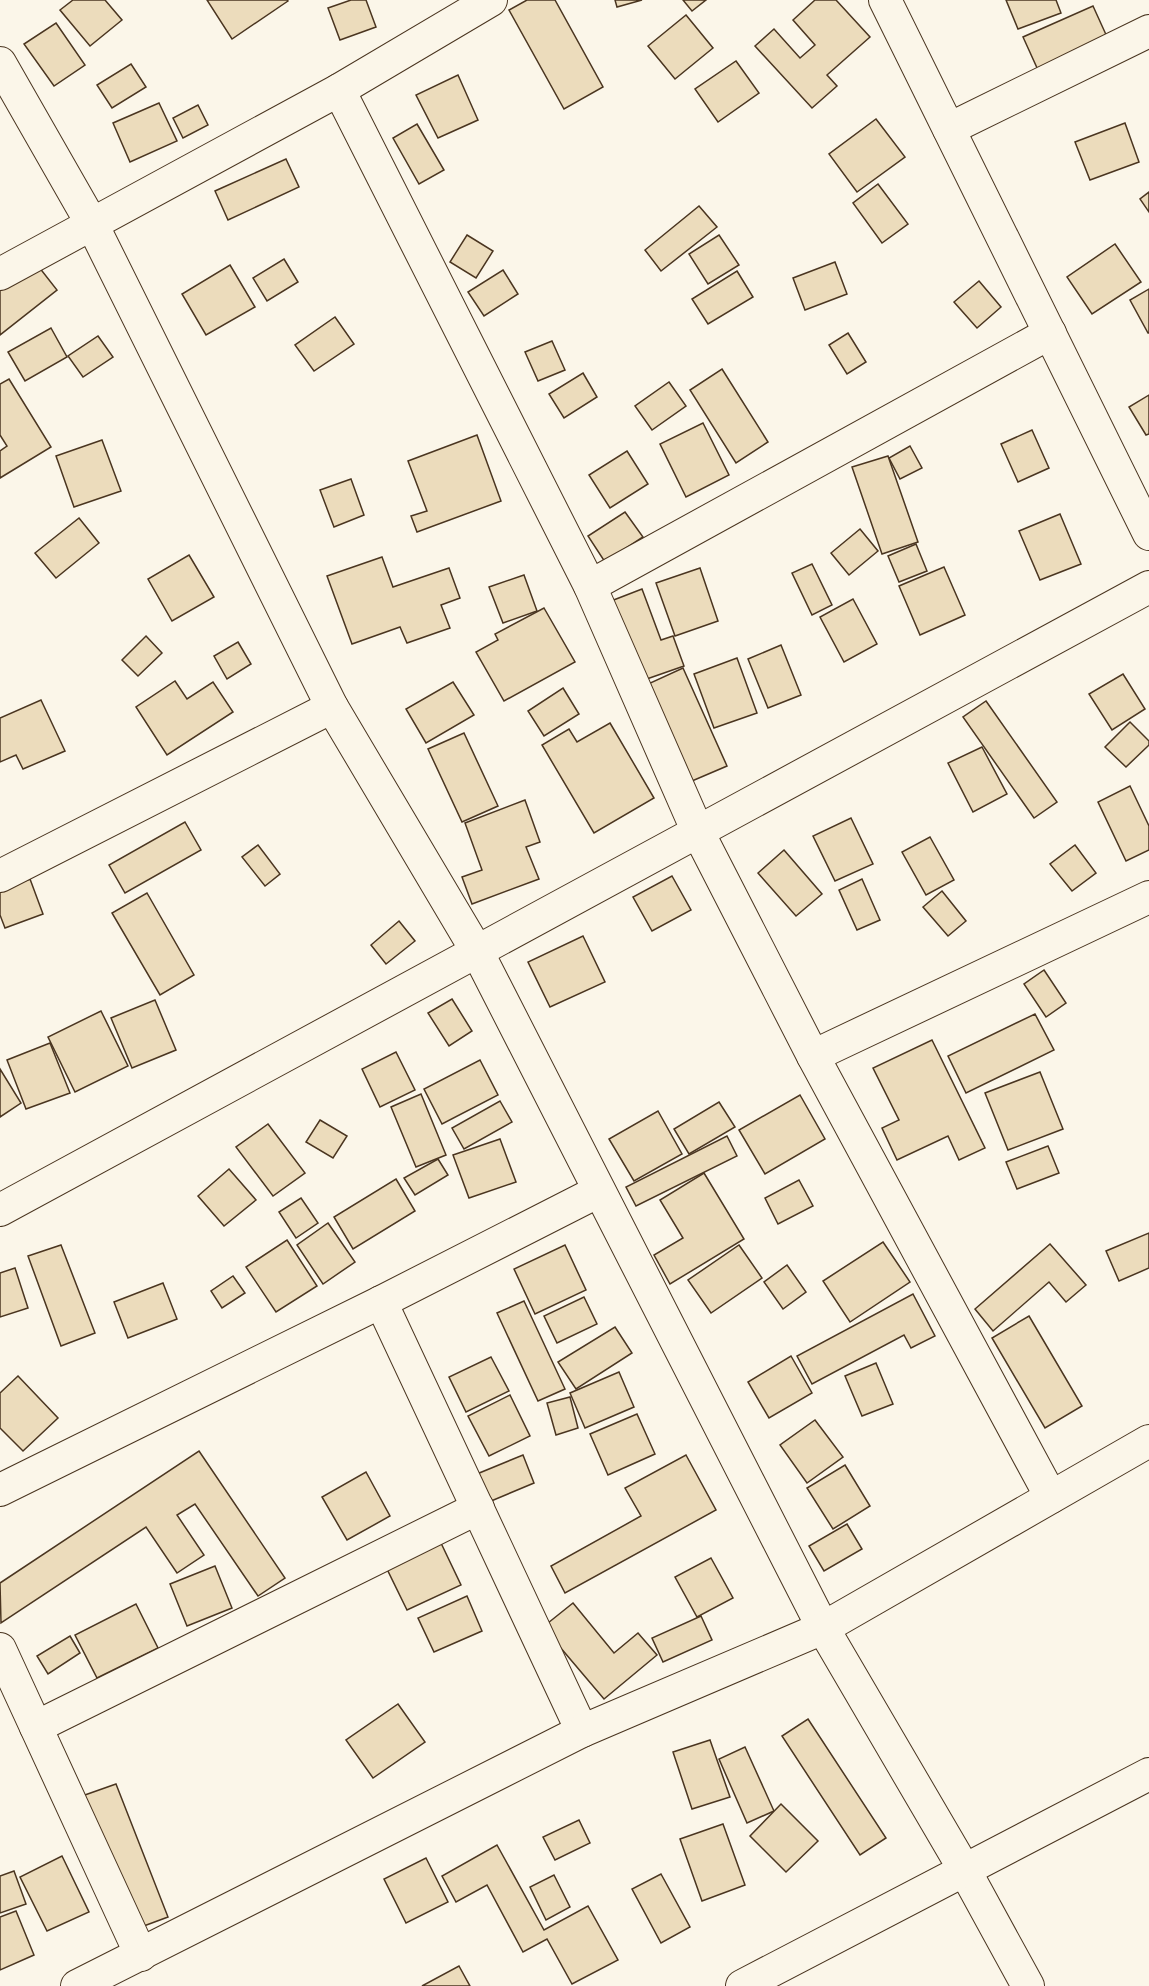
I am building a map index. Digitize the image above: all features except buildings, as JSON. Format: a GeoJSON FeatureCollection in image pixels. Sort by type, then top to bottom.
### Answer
{"type":"FeatureCollection","features":[{"type":"Feature","properties":{"kind":"street"},"geometry":{"type":"LineString","coordinates":[[0,274],[339,90],[491,0]]}},
{"type":"Feature","properties":{"kind":"street"},"geometry":{"type":"LineString","coordinates":[[885,0],[1149,534]]}},
{"type":"Feature","properties":{"kind":"street"},"geometry":{"type":"LineString","coordinates":[[949,129],[1149,31]]}},
{"type":"Feature","properties":{"kind":"street"},"geometry":{"type":"LineString","coordinates":[[0,63],[92,224],[332,707],[478,953],[823,1628],[964,1869],[1028,1986]]}},
{"type":"Feature","properties":{"kind":"street"},"geometry":{"type":"LineString","coordinates":[[339,90],[590,586],[697,831],[813,1056],[1051,1497]]}},
{"type":"Feature","properties":{"kind":"street"},"geometry":{"type":"LineString","coordinates":[[590,586],[1050,333]]}},
{"type":"Feature","properties":{"kind":"street"},"geometry":{"type":"LineString","coordinates":[[0,1210],[478,953],[697,831],[1149,587]]}},
{"type":"Feature","properties":{"kind":"street"},"geometry":{"type":"LineString","coordinates":[[1,872],[332,707]]}},
{"type":"Feature","properties":{"kind":"street"},"geometry":{"type":"LineString","coordinates":[[813,1056],[1149,897]]}},
{"type":"Feature","properties":{"kind":"street"},"geometry":{"type":"LineString","coordinates":[[0,1491],[599,1191]]}},
{"type":"Feature","properties":{"kind":"street"},"geometry":{"type":"LineString","coordinates":[[381,1302],[582,1731]]}},
{"type":"Feature","properties":{"kind":"street"},"geometry":{"type":"LineString","coordinates":[[77,1986],[582,1731],[823,1628],[1149,1441]]}},
{"type":"Feature","properties":{"kind":"street"},"geometry":{"type":"LineString","coordinates":[[36,1727],[478,1508]]}},
{"type":"Feature","properties":{"kind":"street"},"geometry":{"type":"LineString","coordinates":[[0,1649],[141,1955]]}},
{"type":"Feature","properties":{"kind":"street"},"geometry":{"type":"LineString","coordinates":[[742,1986],[1149,1774]]}}]}
